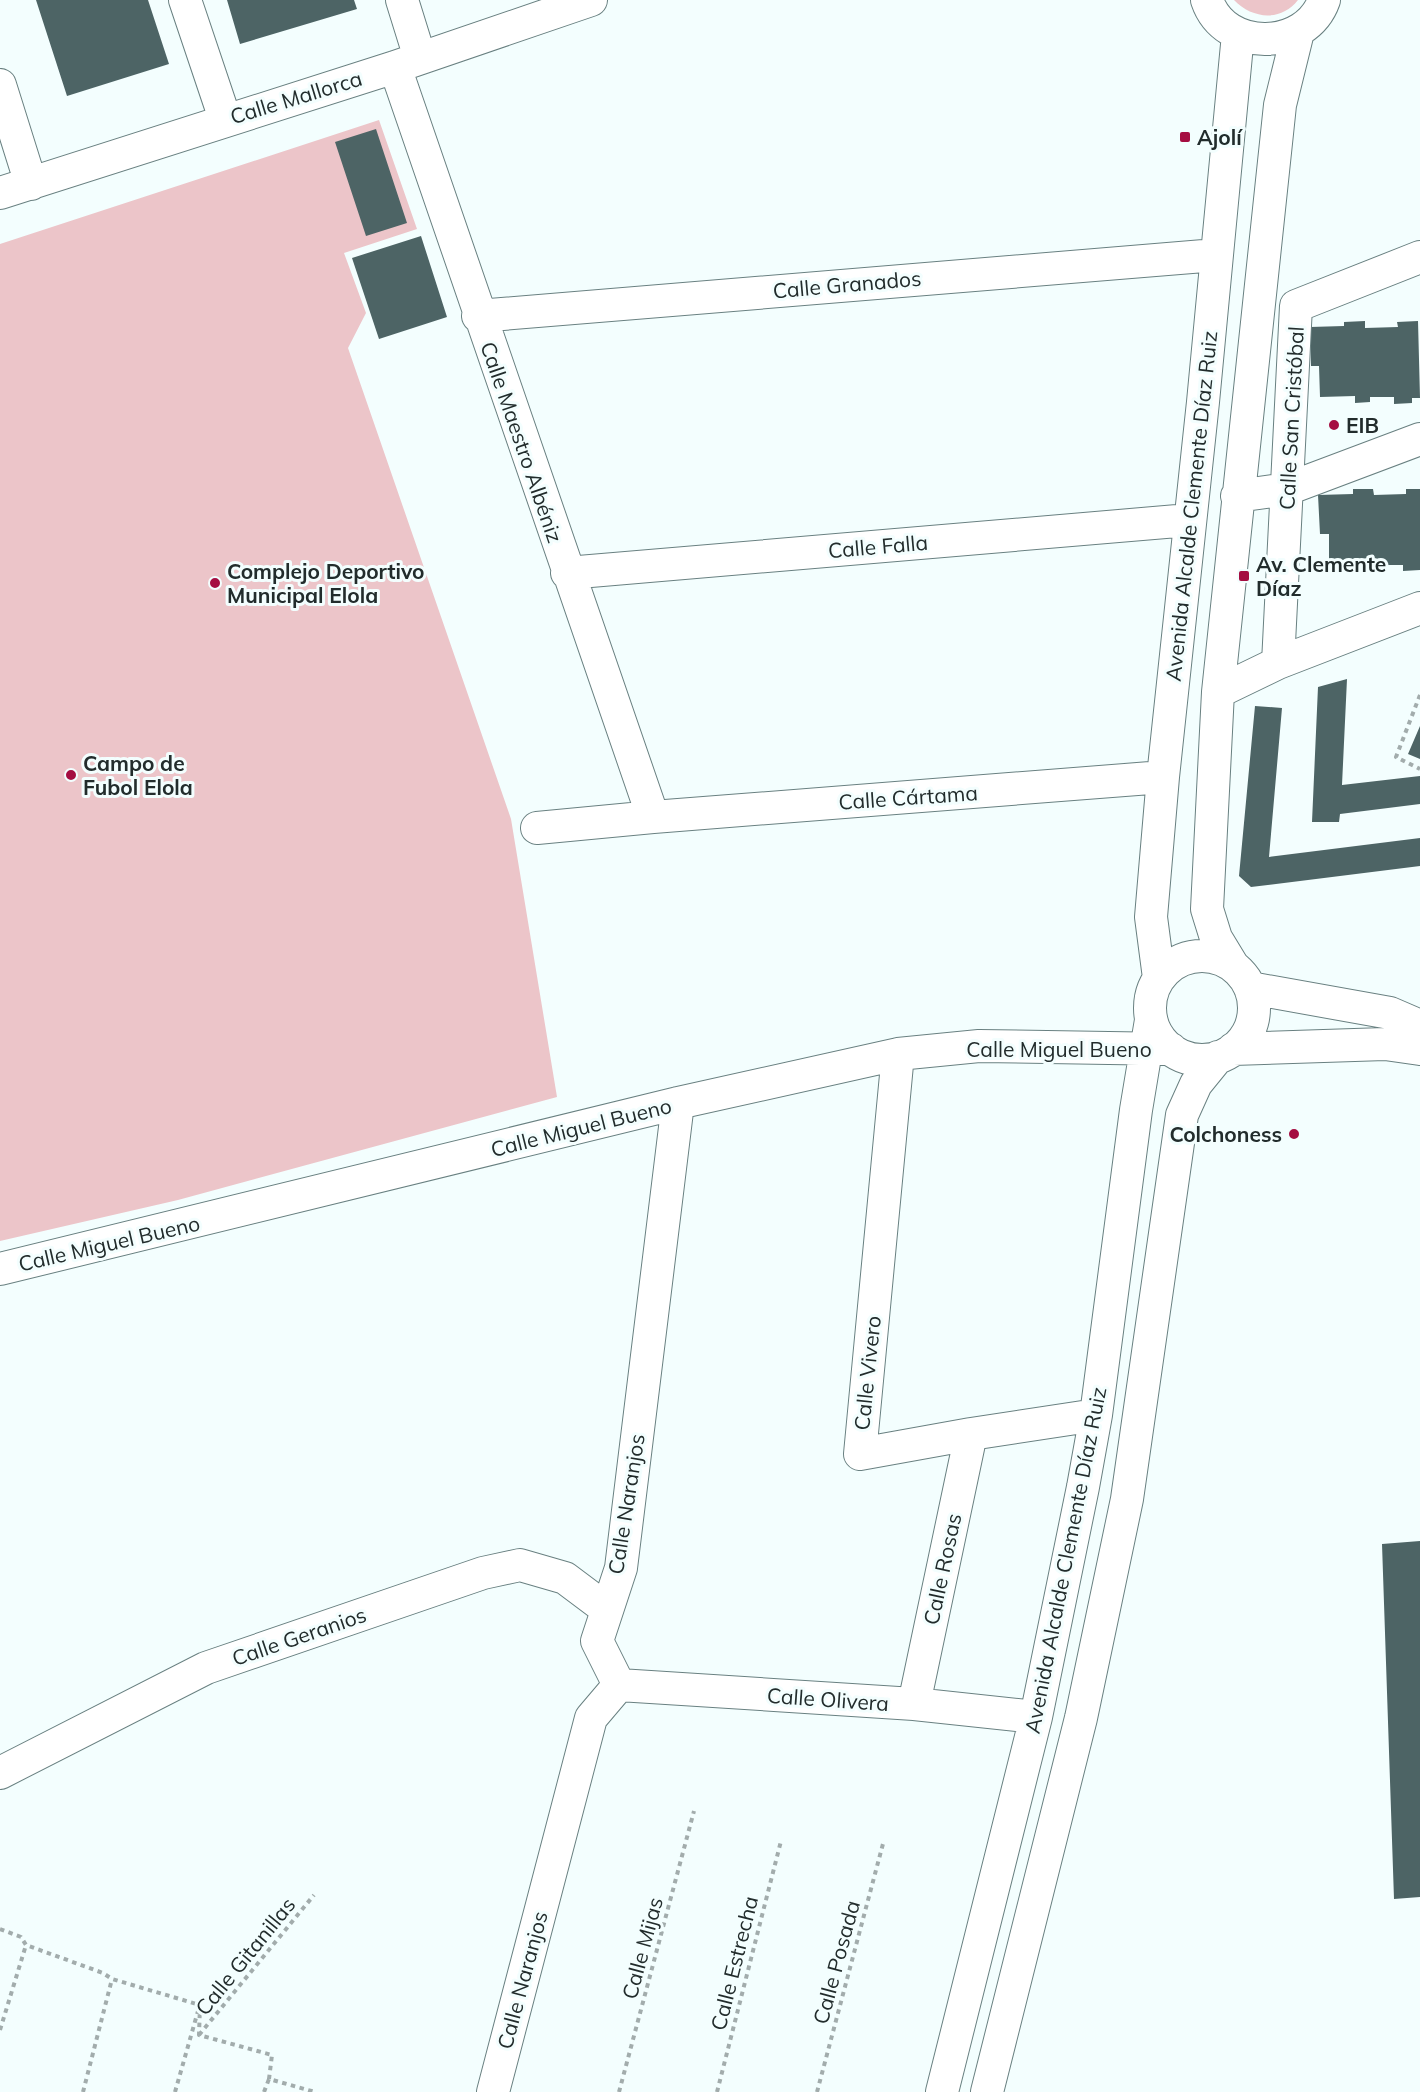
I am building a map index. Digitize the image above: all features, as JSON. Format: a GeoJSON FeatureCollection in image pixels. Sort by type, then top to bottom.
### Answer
{"type":"FeatureCollection","features":[{"type":"Feature","properties":{"kind":"street"},"geometry":{"type":"LineString","coordinates":[[185,0],[225,119]]}},
{"type":"Feature","properties":{"kind":"street","name":"Calle Maestro Albéniz"},"geometry":{"type":"LineString","coordinates":[[402,0],[407,62],[478,316],[653,817]]}},
{"type":"Feature","properties":{"kind":"street","name":"Calle Mallorca"},"geometry":{"type":"LineString","coordinates":[[0,193],[407,62],[591,0]]}},
{"type":"Feature","properties":{"kind":"street"},"geometry":{"type":"LineString","coordinates":[[1207,0],[1221,22],[1238,34],[1258,40],[1278,39],[1298,32],[1312,21],[1324,0]]}},
{"type":"Feature","properties":{"kind":"street"},"geometry":{"type":"LineString","coordinates":[[1226,1053],[1245,1037],[1252,1021],[1254,1005],[1242,977],[1216,938],[1207,909],[1218,692],[1280,105],[1298,32]]}},
{"type":"Feature","properties":{"kind":"street","name":"Avenida Alcalde Clemente Díaz Ruiz"},"geometry":{"type":"LineString","coordinates":[[1159,978],[1151,917],[1238,34]]}},
{"type":"Feature","properties":{"kind":"street"},"geometry":{"type":"LineString","coordinates":[[0,85],[31,184]]}},
{"type":"Feature","properties":{"kind":"street","name":"Calle Granados"},"geometry":{"type":"LineString","coordinates":[[478,316],[1216,255]]}},
{"type":"Feature","properties":{"kind":"street","name":"Calle San Cristóbal"},"geometry":{"type":"LineString","coordinates":[[1278,663],[1296,306],[1420,256]]}},
{"type":"Feature","properties":{"kind":"street"},"geometry":{"type":"LineString","coordinates":[[1237,496],[1287,489],[1420,439]]}},
{"type":"Feature","properties":{"kind":"street","name":"Calle Falla"},"geometry":{"type":"LineString","coordinates":[[567,573],[1189,520]]}},
{"type":"Feature","properties":{"kind":"street"},"geometry":{"type":"LineString","coordinates":[[1218,692],[1278,663],[1420,608]]}},
{"type":"Feature","properties":{"kind":"street","name":"Calle Cártama"},"geometry":{"type":"LineString","coordinates":[[537,828],[1163,777]]}},
{"type":"Feature","properties":{"kind":"street"},"geometry":{"type":"LineString","coordinates":[[1420,1026],[1405,1014],[1242,977],[1218,958],[1201,956],[1184,959],[1159,978],[1151,994],[1156,1039],[1186,1057],[1202,1059],[1226,1053],[1385,1044],[1420,1048]]}},
{"type":"Feature","properties":{"kind":"street","name":"Avenida Alcalde Clemente Díaz Ruiz"},"geometry":{"type":"LineString","coordinates":[[942,2092],[1036,1717],[1096,1415],[1156,1039]]}},
{"type":"Feature","properties":{"kind":"street","name":"Calle Miguel Bueno"},"geometry":{"type":"LineString","coordinates":[[0,1269],[678,1103],[898,1054],[979,1047],[1156,1039]]}},
{"type":"Feature","properties":{"kind":"street","name":"Avenida Alcalde Clemente Díaz Ruiz"},"geometry":{"type":"LineString","coordinates":[[987,2092],[1081,1718],[1127,1498],[1182,1115],[1196,1084],[1226,1053]]}},
{"type":"Feature","properties":{"kind":"street","name":"Calle Vivero"},"geometry":{"type":"LineString","coordinates":[[898,1054],[860,1454],[1096,1415]]}},
{"type":"Feature","properties":{"kind":"street","name":"Calle Naranjos"},"geometry":{"type":"LineString","coordinates":[[493,2092],[591,1718],[619,1685],[597,1641],[605,1608],[621,1568],[678,1103]]}},
{"type":"Feature","properties":{"kind":"street","name":"Calle Rosas"},"geometry":{"type":"LineString","coordinates":[[914,1704],[971,1434]]}},
{"type":"Feature","properties":{"kind":"street","name":"Calle Geranios"},"geometry":{"type":"LineString","coordinates":[[0,1773],[206,1668],[483,1574],[520,1565],[565,1578],[605,1608]]}},
{"type":"Feature","properties":{"kind":"street","name":"Calle Olivera"},"geometry":{"type":"LineString","coordinates":[[619,1685],[914,1704],[1036,1717]]}},
{"type":"Feature","properties":{"kind":"path"},"geometry":{"type":"LineString","coordinates":[[1420,695],[1395,758],[1420,769]]}},
{"type":"Feature","properties":{"kind":"path","name":"Calle Mijas"},"geometry":{"type":"LineString","coordinates":[[619,2092],[694,1811]]}},
{"type":"Feature","properties":{"kind":"path","name":"Calle Posada"},"geometry":{"type":"LineString","coordinates":[[817,2092],[884,1840]]}},
{"type":"Feature","properties":{"kind":"path","name":"Calle Estrecha"},"geometry":{"type":"LineString","coordinates":[[717,2092],[781,1841]]}},
{"type":"Feature","properties":{"kind":"path","name":"Calle Gitanillas"},"geometry":{"type":"LineString","coordinates":[[199,2036],[314,1895]]}},
{"type":"Feature","properties":{"kind":"path"},"geometry":{"type":"LineString","coordinates":[[0,1929],[21,1937],[26,1945],[103,1973],[112,1979],[200,2005]]}},
{"type":"Feature","properties":{"kind":"path"},"geometry":{"type":"LineString","coordinates":[[0,2030],[26,1945]]}},
{"type":"Feature","properties":{"kind":"path"},"geometry":{"type":"LineString","coordinates":[[83,2092],[112,1979]]}},
{"type":"Feature","properties":{"kind":"path"},"geometry":{"type":"LineString","coordinates":[[200,2005],[199,2036],[272,2055],[264,2092]]}},
{"type":"Feature","properties":{"kind":"path"},"geometry":{"type":"LineString","coordinates":[[175,2092],[200,2005]]}},
{"type":"Feature","properties":{"kind":"path"},"geometry":{"type":"LineString","coordinates":[[268,2079],[315,2092]]}},
{"type":"Feature","properties":{"kind":"shaded area"},"geometry":{"type":"Polygon","coordinates":[[[1234,0],[1298,0],[1283,12],[1266,15],[1249,11],[1234,0]]]}},
{"type":"Feature","properties":{"kind":"shaded area","name":"Complejo Deportivo Municipal Elola"},"geometry":{"type":"Polygon","coordinates":[[[379,120],[417,229],[344,253],[366,313],[348,348],[511,819],[557,1097],[178,1200],[0,1241],[0,244],[379,120]]]}},
{"type":"Feature","properties":{"kind":"building"},"geometry":{"type":"Polygon","coordinates":[[[36,0],[148,0],[169,64],[67,96],[36,0]]]}},
{"type":"Feature","properties":{"kind":"building"},"geometry":{"type":"Polygon","coordinates":[[[227,0],[354,0],[357,9],[240,44],[227,0]]]}},
{"type":"Feature","properties":{"kind":"building"},"geometry":{"type":"Polygon","coordinates":[[[376,129],[407,223],[366,236],[335,142],[376,129]]]}},
{"type":"Feature","properties":{"kind":"building"},"geometry":{"type":"Polygon","coordinates":[[[421,236],[447,317],[379,339],[352,258],[421,236]]]}},
{"type":"Feature","properties":{"kind":"building"},"geometry":{"type":"Polygon","coordinates":[[[1365,321],[1365,328],[1398,327],[1397,322],[1418,321],[1420,398],[1412,398],[1412,403],[1394,404],[1394,397],[1370,397],[1370,402],[1355,403],[1355,396],[1320,397],[1319,366],[1311,366],[1310,327],[1344,326],[1344,322],[1365,321]]]}},
{"type":"Feature","properties":{"kind":"building"},"geometry":{"type":"Polygon","coordinates":[[[1353,489],[1373,489],[1374,495],[1406,494],[1406,489],[1420,489],[1420,570],[1403,571],[1403,565],[1379,565],[1379,569],[1364,570],[1365,564],[1329,564],[1329,534],[1320,534],[1318,495],[1353,494],[1353,489]]]}},
{"type":"Feature","properties":{"kind":"building"},"geometry":{"type":"Polygon","coordinates":[[[1347,679],[1342,785],[1420,776],[1420,804],[1340,814],[1339,822],[1312,822],[1318,687],[1347,679]]]}},
{"type":"Feature","properties":{"kind":"building"},"geometry":{"type":"Polygon","coordinates":[[[1255,706],[1282,708],[1269,857],[1420,838],[1420,866],[1251,887],[1239,876],[1255,706]]]}},
{"type":"Feature","properties":{"kind":"building"},"geometry":{"type":"Polygon","coordinates":[[[1420,726],[1420,759],[1408,754],[1420,726]]]}},
{"type":"Feature","properties":{"kind":"building"},"geometry":{"type":"Polygon","coordinates":[[[1420,1541],[1420,1897],[1394,1899],[1382,1544],[1420,1541]]]}},
{"type":"Feature","properties":{"kind":"place","name":"Ajolí"},"geometry":{"type":"Point","coordinates":[1185,137]}},
{"type":"Feature","properties":{"kind":"place","name":"EIB"},"geometry":{"type":"Point","coordinates":[1334,425]}},
{"type":"Feature","properties":{"kind":"place","name":"Av. Clemente Díaz"},"geometry":{"type":"Point","coordinates":[1244,576]}},
{"type":"Feature","properties":{"kind":"place","name":"Complejo Deportivo Municipal Elola"},"geometry":{"type":"Point","coordinates":[215,583]}},
{"type":"Feature","properties":{"kind":"place","name":"Campo de Fubol Elola"},"geometry":{"type":"Point","coordinates":[71,775]}},
{"type":"Feature","properties":{"kind":"place","name":"Colchoness"},"geometry":{"type":"Point","coordinates":[1294,1134]}}]}
